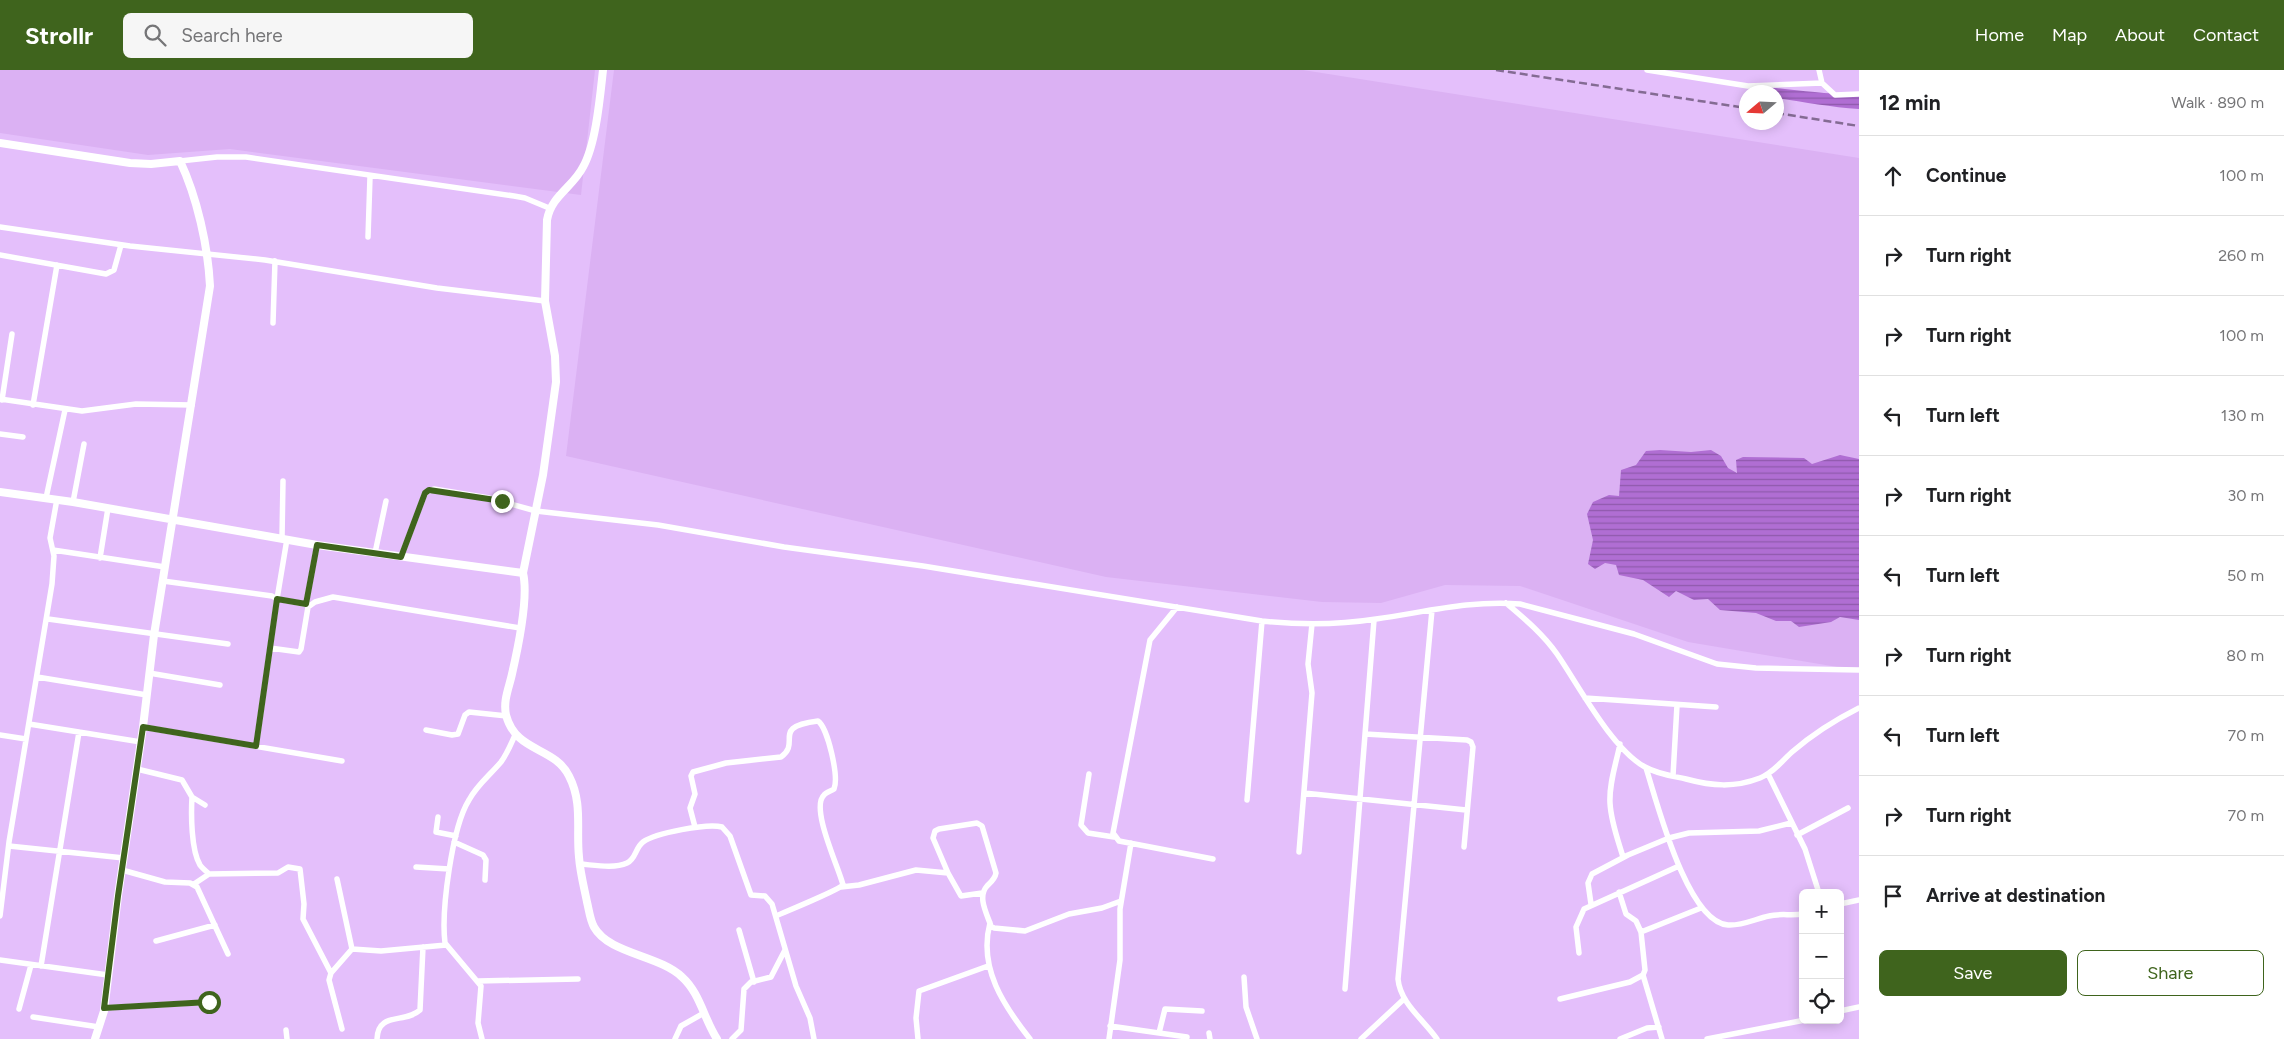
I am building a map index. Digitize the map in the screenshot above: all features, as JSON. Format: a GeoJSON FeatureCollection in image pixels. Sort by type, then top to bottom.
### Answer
{"type":"FeatureCollection","features":[{"type":"Feature","properties":{"kind":"street"},"geometry":{"type":"LineString","coordinates":[[603,70],[601,95],[589,152],[583,168],[549,208],[547,220],[545,301],[555,356],[556,382],[543,475],[523,573],[526,588],[513,672],[504,704],[515,735],[527,745],[555,759],[569,774],[578,796],[580,864],[594,928],[614,945],[664,964],[682,976],[693,988],[717,1039]]}},
{"type":"Feature","properties":{"kind":"street"},"geometry":{"type":"LineString","coordinates":[[1647,70],[1688,73],[1748,86],[1822,83]]}},
{"type":"Feature","properties":{"kind":"street"},"geometry":{"type":"LineString","coordinates":[[1819,70],[1822,83],[1835,95],[1859,94]]}},
{"type":"Feature","properties":{"kind":"street"},"geometry":{"type":"LineString","coordinates":[[0,144],[130,163],[151,164],[217,157],[246,158],[524,198],[549,208]]}},
{"type":"Feature","properties":{"kind":"street"},"geometry":{"type":"LineString","coordinates":[[95,1039],[104,1008],[154,635],[210,286],[206,252],[192,189],[180,161]]}},
{"type":"Feature","properties":{"kind":"street"},"geometry":{"type":"LineString","coordinates":[[368,238],[370,176]]}},
{"type":"Feature","properties":{"kind":"street"},"geometry":{"type":"LineString","coordinates":[[0,227],[120,245],[206,252],[275,261],[437,288],[545,301]]}},
{"type":"Feature","properties":{"kind":"street"},"geometry":{"type":"LineString","coordinates":[[0,255],[110,274],[114,270],[120,245]]}},
{"type":"Feature","properties":{"kind":"street"},"geometry":{"type":"LineString","coordinates":[[273,323],[275,261]]}},
{"type":"Feature","properties":{"kind":"street"},"geometry":{"type":"LineString","coordinates":[[34,405],[56,265]]}},
{"type":"Feature","properties":{"kind":"street"},"geometry":{"type":"LineString","coordinates":[[12,334],[1,399],[82,412],[136,404],[192,405]]}},
{"type":"Feature","properties":{"kind":"street"},"geometry":{"type":"LineString","coordinates":[[46,498],[65,410]]}},
{"type":"Feature","properties":{"kind":"street"},"geometry":{"type":"LineString","coordinates":[[0,434],[23,437]]}},
{"type":"Feature","properties":{"kind":"street"},"geometry":{"type":"LineString","coordinates":[[73,502],[84,444]]}},
{"type":"Feature","properties":{"kind":"street"},"geometry":{"type":"LineString","coordinates":[[256,746],[285,538],[283,481]]}},
{"type":"Feature","properties":{"kind":"street"},"geometry":{"type":"LineString","coordinates":[[401,557],[425,493],[429,490],[489,498],[536,511],[658,525],[784,547],[923,566],[1262,621],[1312,624],[1374,620],[1489,602],[1520,604],[1634,634],[1717,664],[1756,668],[1859,670]]}},
{"type":"Feature","properties":{"kind":"street"},"geometry":{"type":"LineString","coordinates":[[0,492],[57,499],[317,545],[523,573]]}},
{"type":"Feature","properties":{"kind":"street"},"geometry":{"type":"LineString","coordinates":[[0,916],[26,739],[48,619],[52,584],[53,550],[51,530],[57,499]]}},
{"type":"Feature","properties":{"kind":"street"},"geometry":{"type":"LineString","coordinates":[[375,553],[386,501]]}},
{"type":"Feature","properties":{"kind":"street"},"geometry":{"type":"LineString","coordinates":[[100,558],[108,508]]}},
{"type":"Feature","properties":{"kind":"street"},"geometry":{"type":"LineString","coordinates":[[270,648],[297,652],[300,650],[317,545]]}},
{"type":"Feature","properties":{"kind":"street"},"geometry":{"type":"LineString","coordinates":[[53,550],[165,567]]}},
{"type":"Feature","properties":{"kind":"street"},"geometry":{"type":"LineString","coordinates":[[163,581],[272,596],[277,599],[308,604],[326,598],[342,598],[520,628]]}},
{"type":"Feature","properties":{"kind":"street"},"geometry":{"type":"LineString","coordinates":[[1506,603],[1533,626],[1556,653],[1585,698],[1620,744],[1646,768],[1708,785],[1722,786],[1758,778],[1768,774],[1792,752],[1832,722],[1859,708]]}},
{"type":"Feature","properties":{"kind":"street"},"geometry":{"type":"LineString","coordinates":[[1114,836],[1150,640],[1177,607]]}},
{"type":"Feature","properties":{"kind":"street"},"geometry":{"type":"LineString","coordinates":[[1432,610],[1398,987],[1404,999],[1437,1039]]}},
{"type":"Feature","properties":{"kind":"street"},"geometry":{"type":"LineString","coordinates":[[48,619],[228,644]]}},
{"type":"Feature","properties":{"kind":"street"},"geometry":{"type":"LineString","coordinates":[[1345,989],[1374,620]]}},
{"type":"Feature","properties":{"kind":"street"},"geometry":{"type":"LineString","coordinates":[[1247,800],[1262,621]]}},
{"type":"Feature","properties":{"kind":"street"},"geometry":{"type":"LineString","coordinates":[[1299,852],[1312,693],[1308,664],[1312,624]]}},
{"type":"Feature","properties":{"kind":"street"},"geometry":{"type":"LineString","coordinates":[[149,673],[220,685]]}},
{"type":"Feature","properties":{"kind":"street"},"geometry":{"type":"LineString","coordinates":[[37,676],[147,695]]}},
{"type":"Feature","properties":{"kind":"street"},"geometry":{"type":"LineString","coordinates":[[1585,698],[1716,707]]}},
{"type":"Feature","properties":{"kind":"street"},"geometry":{"type":"LineString","coordinates":[[1673,776],[1677,704]]}},
{"type":"Feature","properties":{"kind":"street"},"geometry":{"type":"LineString","coordinates":[[426,730],[452,735],[458,734],[465,715],[469,712],[507,716]]}},
{"type":"Feature","properties":{"kind":"street"},"geometry":{"type":"LineString","coordinates":[[695,827],[690,804],[695,794],[691,776],[693,772],[726,763],[781,757],[788,748],[790,731],[793,727],[797,724],[819,722],[824,727],[836,783],[834,789],[824,794],[822,798],[822,822],[842,887]]}},
{"type":"Feature","properties":{"kind":"street"},"geometry":{"type":"LineString","coordinates":[[29,724],[141,742]]}},
{"type":"Feature","properties":{"kind":"street"},"geometry":{"type":"LineString","coordinates":[[143,727],[342,761]]}},
{"type":"Feature","properties":{"kind":"street"},"geometry":{"type":"LineString","coordinates":[[41,966],[79,732]]}},
{"type":"Feature","properties":{"kind":"street"},"geometry":{"type":"LineString","coordinates":[[1365,734],[1467,740],[1471,742],[1473,748],[1464,847]]}},
{"type":"Feature","properties":{"kind":"street"},"geometry":{"type":"LineString","coordinates":[[0,735],[26,739]]}},
{"type":"Feature","properties":{"kind":"street"},"geometry":{"type":"LineString","coordinates":[[482,1039],[478,1023],[482,990],[478,981],[446,945],[444,936],[449,869],[455,839],[467,802],[501,762],[515,735]]}},
{"type":"Feature","properties":{"kind":"street"},"geometry":{"type":"LineString","coordinates":[[1620,744],[1611,783],[1610,803],[1612,822],[1623,857]]}},
{"type":"Feature","properties":{"kind":"street"},"geometry":{"type":"LineString","coordinates":[[1646,768],[1679,866],[1701,908],[1710,918],[1717,923],[1728,925],[1741,924],[1769,916],[1799,914]]}},
{"type":"Feature","properties":{"kind":"street"},"geometry":{"type":"LineString","coordinates":[[137,769],[182,780],[192,797],[205,805]]}},
{"type":"Feature","properties":{"kind":"street"},"geometry":{"type":"LineString","coordinates":[[1089,774],[1081,825],[1088,833],[1114,836],[1119,841],[1214,859]]}},
{"type":"Feature","properties":{"kind":"street"},"geometry":{"type":"LineString","coordinates":[[1768,774],[1805,850],[1818,889]]}},
{"type":"Feature","properties":{"kind":"street"},"geometry":{"type":"LineString","coordinates":[[1304,794],[1414,803],[1466,810]]}},
{"type":"Feature","properties":{"kind":"street"},"geometry":{"type":"LineString","coordinates":[[192,797],[193,839],[200,866],[209,874]]}},
{"type":"Feature","properties":{"kind":"street"},"geometry":{"type":"LineString","coordinates":[[1797,835],[1848,808]]}},
{"type":"Feature","properties":{"kind":"street"},"geometry":{"type":"LineString","coordinates":[[438,817],[436,832],[455,839],[483,855],[486,860],[485,880]]}},
{"type":"Feature","properties":{"kind":"street"},"geometry":{"type":"LineString","coordinates":[[1591,904],[1588,882],[1592,874],[1623,857],[1669,838],[1689,832],[1759,831],[1791,823]]}},
{"type":"Feature","properties":{"kind":"street"},"geometry":{"type":"LineString","coordinates":[[980,824],[996,875],[982,893],[961,896],[948,873],[934,838],[935,831],[980,824]]}},
{"type":"Feature","properties":{"kind":"street"},"geometry":{"type":"LineString","coordinates":[[580,864],[621,865],[632,859],[643,842],[695,827],[711,825],[722,827],[730,836],[749,892],[754,896],[768,898],[776,916],[796,986],[810,1018],[814,1039]]}},
{"type":"Feature","properties":{"kind":"street"},"geometry":{"type":"LineString","coordinates":[[1109,1039],[1120,960],[1121,902],[1131,843]]}},
{"type":"Feature","properties":{"kind":"street"},"geometry":{"type":"LineString","coordinates":[[9,846],[124,858]]}},
{"type":"Feature","properties":{"kind":"street"},"geometry":{"type":"LineString","coordinates":[[1579,953],[1577,920],[1584,909],[1591,904],[1679,866]]}},
{"type":"Feature","properties":{"kind":"street"},"geometry":{"type":"LineString","coordinates":[[122,870],[164,882],[194,884],[209,874],[278,873],[288,867],[300,869],[304,904],[303,919],[332,973]]}},
{"type":"Feature","properties":{"kind":"street"},"geometry":{"type":"LineString","coordinates":[[416,867],[449,869]]}},
{"type":"Feature","properties":{"kind":"street"},"geometry":{"type":"LineString","coordinates":[[776,916],[842,887],[916,870],[948,873]]}},
{"type":"Feature","properties":{"kind":"street"},"geometry":{"type":"LineString","coordinates":[[336,879],[352,949]]}},
{"type":"Feature","properties":{"kind":"street"},"geometry":{"type":"LineString","coordinates":[[194,884],[201,892],[228,954]]}},
{"type":"Feature","properties":{"kind":"street"},"geometry":{"type":"LineString","coordinates":[[1619,892],[1626,914],[1636,921],[1642,932],[1645,970],[1643,975],[1662,1039]]}},
{"type":"Feature","properties":{"kind":"street"},"geometry":{"type":"LineString","coordinates":[[982,893],[990,923],[999,930],[1025,931],[1075,912],[1102,908],[1121,902]]}},
{"type":"Feature","properties":{"kind":"street"},"geometry":{"type":"LineString","coordinates":[[1844,903],[1859,900]]}},
{"type":"Feature","properties":{"kind":"street"},"geometry":{"type":"LineString","coordinates":[[1642,932],[1701,908]]}},
{"type":"Feature","properties":{"kind":"street"},"geometry":{"type":"LineString","coordinates":[[990,923],[986,941],[988,966],[1005,1007],[1030,1039]]}},
{"type":"Feature","properties":{"kind":"street"},"geometry":{"type":"LineString","coordinates":[[156,941],[215,925]]}},
{"type":"Feature","properties":{"kind":"street"},"geometry":{"type":"LineString","coordinates":[[739,930],[754,982]]}},
{"type":"Feature","properties":{"kind":"street"},"geometry":{"type":"LineString","coordinates":[[352,949],[381,951],[446,945]]}},
{"type":"Feature","properties":{"kind":"street"},"geometry":{"type":"LineString","coordinates":[[377,1039],[379,1027],[383,1023],[416,1014],[420,1010],[422,947]]}},
{"type":"Feature","properties":{"kind":"street"},"geometry":{"type":"LineString","coordinates":[[342,1029],[330,987],[332,973],[352,949]]}},
{"type":"Feature","properties":{"kind":"street"},"geometry":{"type":"LineString","coordinates":[[732,1039],[741,1030],[744,989],[754,982],[768,978],[773,974],[785,950]]}},
{"type":"Feature","properties":{"kind":"street"},"geometry":{"type":"LineString","coordinates":[[0,960],[108,975]]}},
{"type":"Feature","properties":{"kind":"street"},"geometry":{"type":"LineString","coordinates":[[19,1009],[31,965]]}},
{"type":"Feature","properties":{"kind":"street"},"geometry":{"type":"LineString","coordinates":[[918,1039],[916,1018],[919,991],[988,966]]}},
{"type":"Feature","properties":{"kind":"street"},"geometry":{"type":"LineString","coordinates":[[1560,999],[1630,982],[1643,975]]}},
{"type":"Feature","properties":{"kind":"street"},"geometry":{"type":"LineString","coordinates":[[1244,977],[1247,1009],[1257,1039]]}},
{"type":"Feature","properties":{"kind":"street"},"geometry":{"type":"LineString","coordinates":[[478,981],[578,979]]}},
{"type":"Feature","properties":{"kind":"street"},"geometry":{"type":"LineString","coordinates":[[1361,1039],[1404,999]]}},
{"type":"Feature","properties":{"kind":"street"},"geometry":{"type":"LineString","coordinates":[[104,1008],[209,1002]]}},
{"type":"Feature","properties":{"kind":"street"},"geometry":{"type":"LineString","coordinates":[[1844,1010],[1859,1006]]}},
{"type":"Feature","properties":{"kind":"street"},"geometry":{"type":"LineString","coordinates":[[1159,1033],[1165,1009],[1202,1012]]}},
{"type":"Feature","properties":{"kind":"street"},"geometry":{"type":"LineString","coordinates":[[675,1039],[681,1026],[704,1013]]}},
{"type":"Feature","properties":{"kind":"street"},"geometry":{"type":"LineString","coordinates":[[34,1017],[99,1027]]}},
{"type":"Feature","properties":{"kind":"street"},"geometry":{"type":"LineString","coordinates":[[1707,1039],[1799,1021]]}},
{"type":"Feature","properties":{"kind":"street"},"geometry":{"type":"LineString","coordinates":[[1110,1026],[1187,1037]]}},
{"type":"Feature","properties":{"kind":"street"},"geometry":{"type":"LineString","coordinates":[[1620,1039],[1647,1028],[1659,1027]]}},
{"type":"Feature","properties":{"kind":"street"},"geometry":{"type":"LineString","coordinates":[[286,1030],[287,1039]]}},
{"type":"Feature","properties":{"kind":"shaded area"},"geometry":{"type":"Polygon","coordinates":[[[0,70],[595,70],[581,195],[230,149],[148,155],[0,133],[0,70]]]}},
{"type":"Feature","properties":{"kind":"shaded area"},"geometry":{"type":"Polygon","coordinates":[[[614,70],[1303,70],[1859,158],[1859,667],[1855,670],[1688,642],[1520,586],[1445,585],[1381,603],[1322,602],[1106,577],[566,456],[614,70]]]}},
{"type":"Feature","properties":{"kind":"shaded area"},"geometry":{"type":"Polygon","coordinates":[[[1784,89],[1859,94],[1859,109],[1784,99],[1784,89]]]}},
{"type":"Feature","properties":{"kind":"shaded area"},"geometry":{"type":"Polygon","coordinates":[[[1711,450],[1721,456],[1728,468],[1737,473],[1736,460],[1743,457],[1804,458],[1812,464],[1840,455],[1859,459],[1859,620],[1840,617],[1831,622],[1799,627],[1791,621],[1776,621],[1756,613],[1720,610],[1708,599],[1694,600],[1676,591],[1669,597],[1643,580],[1619,575],[1616,565],[1605,563],[1595,569],[1588,564],[1593,540],[1587,514],[1593,502],[1609,495],[1619,496],[1621,470],[1636,465],[1646,451],[1691,452],[1711,450]]]}},
{"type":"Feature","properties":{"kind":"railway"},"geometry":{"type":"LineString","coordinates":[[1496,70],[1739,107]]}},
{"type":"Feature","properties":{"kind":"railway"},"geometry":{"type":"LineString","coordinates":[[1784,114],[1859,126]]}},
{"type":"Feature","properties":{"kind":"route"},"geometry":{"type":"LineString","coordinates":[[209,1002],[104,1008],[118,896],[143,727],[256,746],[277,599],[306,604],[317,545],[401,557],[425,493],[429,490],[434,489],[502,501]]}}]}
